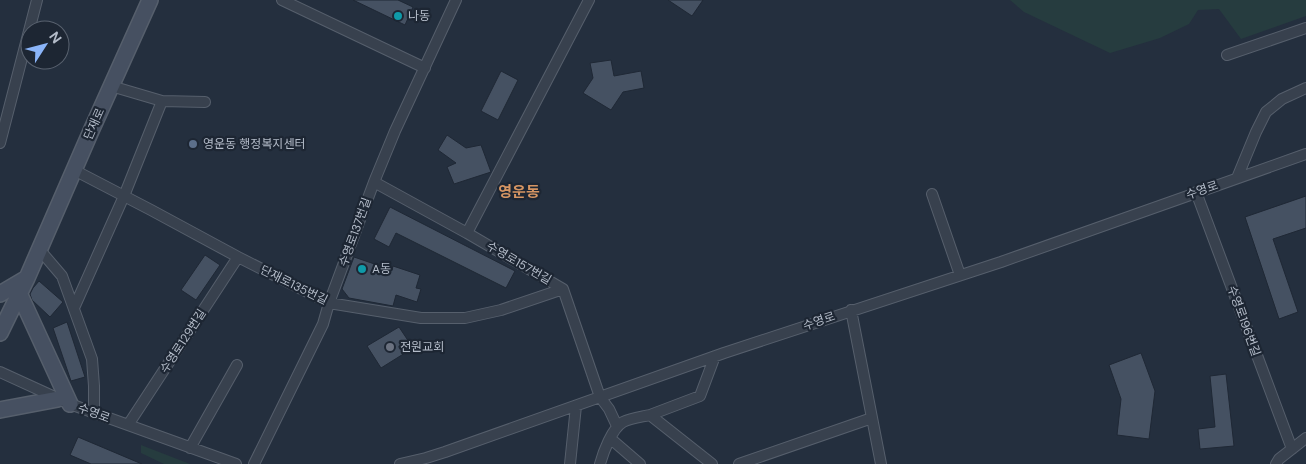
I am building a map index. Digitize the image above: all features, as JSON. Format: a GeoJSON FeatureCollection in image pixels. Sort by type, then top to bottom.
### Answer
{"type":"FeatureCollection","features":[{"type":"Feature","properties":{"kind":"street"},"geometry":{"type":"LineString","coordinates":[[1,138],[38,0]]}},
{"type":"Feature","properties":{"kind":"street","name":"단재로"},"geometry":{"type":"LineString","coordinates":[[0,333],[27,278],[150,0]]}},
{"type":"Feature","properties":{"kind":"street"},"geometry":{"type":"LineString","coordinates":[[282,0],[425,68]]}},
{"type":"Feature","properties":{"kind":"street","name":"수영로137번길"},"geometry":{"type":"LineString","coordinates":[[254,464],[323,324],[374,182],[395,131],[456,0]]}},
{"type":"Feature","properties":{"kind":"street"},"geometry":{"type":"LineString","coordinates":[[467,233],[588,0]]}},
{"type":"Feature","properties":{"kind":"street"},"geometry":{"type":"LineString","coordinates":[[1227,55],[1306,28]]}},
{"type":"Feature","properties":{"kind":"street"},"geometry":{"type":"LineString","coordinates":[[111,86],[162,101],[205,102]]}},
{"type":"Feature","properties":{"kind":"street"},"geometry":{"type":"LineString","coordinates":[[1237,178],[1266,112],[1282,100],[1306,88]]}},
{"type":"Feature","properties":{"kind":"street"},"geometry":{"type":"LineString","coordinates":[[74,308],[124,196],[162,101]]}},
{"type":"Feature","properties":{"kind":"street","name":"수영로"},"geometry":{"type":"LineString","coordinates":[[400,464],[426,458],[715,356],[1001,262],[1306,154]]}},
{"type":"Feature","properties":{"kind":"street","name":"단재로135번길"},"geometry":{"type":"LineString","coordinates":[[74,170],[238,258],[329,303],[421,318],[465,318],[501,310],[563,289]]}},
{"type":"Feature","properties":{"kind":"street","name":"수영로157번길"},"geometry":{"type":"LineString","coordinates":[[374,182],[563,289],[600,397],[609,409],[617,426]]}},
{"type":"Feature","properties":{"kind":"street","name":"수영로196번길"},"geometry":{"type":"LineString","coordinates":[[1196,192],[1292,449]]}},
{"type":"Feature","properties":{"kind":"street"},"geometry":{"type":"LineString","coordinates":[[932,194],[960,275]]}},
{"type":"Feature","properties":{"kind":"street"},"geometry":{"type":"LineString","coordinates":[[39,249],[62,276],[92,359],[94,413]]}},
{"type":"Feature","properties":{"kind":"street","name":"수영로129번길"},"geometry":{"type":"LineString","coordinates":[[128,425],[238,258]]}},
{"type":"Feature","properties":{"kind":"street"},"geometry":{"type":"LineString","coordinates":[[0,294],[27,278]]}},
{"type":"Feature","properties":{"kind":"street"},"geometry":{"type":"LineString","coordinates":[[0,410],[64,401],[20,293]]}},
{"type":"Feature","properties":{"kind":"street"},"geometry":{"type":"LineString","coordinates":[[851,310],[881,464]]}},
{"type":"Feature","properties":{"kind":"street"},"geometry":{"type":"LineString","coordinates":[[600,464],[617,426],[700,396],[715,356]]}},
{"type":"Feature","properties":{"kind":"street"},"geometry":{"type":"LineString","coordinates":[[190,448],[237,365]]}},
{"type":"Feature","properties":{"kind":"street","name":"수영로"},"geometry":{"type":"LineString","coordinates":[[0,372],[94,413],[236,464]]}},
{"type":"Feature","properties":{"kind":"street"},"geometry":{"type":"LineString","coordinates":[[570,464],[576,406]]}},
{"type":"Feature","properties":{"kind":"street"},"geometry":{"type":"LineString","coordinates":[[650,415],[712,464]]}},
{"type":"Feature","properties":{"kind":"street"},"geometry":{"type":"LineString","coordinates":[[739,464],[872,418]]}},
{"type":"Feature","properties":{"kind":"street"},"geometry":{"type":"LineString","coordinates":[[1277,462],[1306,438]]}},
{"type":"Feature","properties":{"kind":"street"},"geometry":{"type":"LineString","coordinates":[[611,439],[640,464]]}},
{"type":"Feature","properties":{"kind":"green space"},"geometry":{"type":"Polygon","coordinates":[[[1010,0],[1306,0],[1306,16],[1241,39],[1219,9],[1198,10],[1189,24],[1160,38],[1110,53],[1024,12],[1010,0]]]}},
{"type":"Feature","properties":{"kind":"green space"},"geometry":{"type":"Polygon","coordinates":[[[141,445],[190,464],[164,464],[141,453],[141,445]]]}},
{"type":"Feature","properties":{"kind":"building","name":"나동"},"geometry":{"type":"Polygon","coordinates":[[[353,0],[398,0],[413,7],[405,25],[353,0]]]}},
{"type":"Feature","properties":{"kind":"building"},"geometry":{"type":"Polygon","coordinates":[[[668,0],[703,0],[692,16],[668,0]]]}},
{"type":"Feature","properties":{"kind":"building"},"geometry":{"type":"Polygon","coordinates":[[[611,60],[614,76],[641,71],[644,88],[623,92],[611,110],[583,93],[593,78],[590,63],[611,60]]]}},
{"type":"Feature","properties":{"kind":"building"},"geometry":{"type":"Polygon","coordinates":[[[501,71],[518,80],[498,120],[481,111],[501,71]]]}},
{"type":"Feature","properties":{"kind":"building"},"geometry":{"type":"Polygon","coordinates":[[[447,135],[466,148],[481,145],[491,172],[454,184],[447,167],[456,163],[438,150],[447,135]]]}},
{"type":"Feature","properties":{"kind":"building"},"geometry":{"type":"Polygon","coordinates":[[[1306,196],[1306,228],[1273,239],[1298,312],[1279,319],[1245,217],[1306,196]]]}},
{"type":"Feature","properties":{"kind":"building"},"geometry":{"type":"Polygon","coordinates":[[[390,207],[515,271],[506,288],[396,233],[389,247],[374,239],[390,207]]]}},
{"type":"Feature","properties":{"kind":"building"},"geometry":{"type":"Polygon","coordinates":[[[205,255],[220,265],[196,300],[181,290],[205,255]]]}},
{"type":"Feature","properties":{"kind":"building"},"geometry":{"type":"Polygon","coordinates":[[[354,257],[392,270],[393,266],[420,275],[416,288],[421,289],[417,302],[396,295],[393,306],[349,298],[342,289],[354,257]]]}},
{"type":"Feature","properties":{"kind":"building"},"geometry":{"type":"Polygon","coordinates":[[[39,281],[63,302],[50,317],[32,300],[30,294],[39,281]]]}},
{"type":"Feature","properties":{"kind":"building"},"geometry":{"type":"Polygon","coordinates":[[[67,322],[85,377],[71,381],[53,328],[67,322]]]}},
{"type":"Feature","properties":{"kind":"building","name":"전원교회"},"geometry":{"type":"Polygon","coordinates":[[[399,327],[413,348],[381,368],[367,346],[399,327]]]}},
{"type":"Feature","properties":{"kind":"building"},"geometry":{"type":"Polygon","coordinates":[[[1141,353],[1155,391],[1149,439],[1117,435],[1121,399],[1109,365],[1141,353]]]}},
{"type":"Feature","properties":{"kind":"building"},"geometry":{"type":"Polygon","coordinates":[[[1226,374],[1234,446],[1200,449],[1198,429],[1215,427],[1210,376],[1226,374]]]}},
{"type":"Feature","properties":{"kind":"building"},"geometry":{"type":"Polygon","coordinates":[[[78,437],[142,464],[91,464],[70,455],[78,437]]]}},
{"type":"Feature","properties":{"kind":"place","name":"나동"},"geometry":{"type":"Point","coordinates":[398,16]}},
{"type":"Feature","properties":{"kind":"place","name":"영운동 행정복지센터"},"geometry":{"type":"Point","coordinates":[193,144]}},
{"type":"Feature","properties":{"kind":"place","name":"A동"},"geometry":{"type":"Point","coordinates":[362,269]}},
{"type":"Feature","properties":{"kind":"place","name":"전원교회"},"geometry":{"type":"Point","coordinates":[390,347]}},
{"type":"Feature","properties":{"kind":"district","name":"영운동"},"geometry":{"type":"Point","coordinates":[519,192]}}]}
